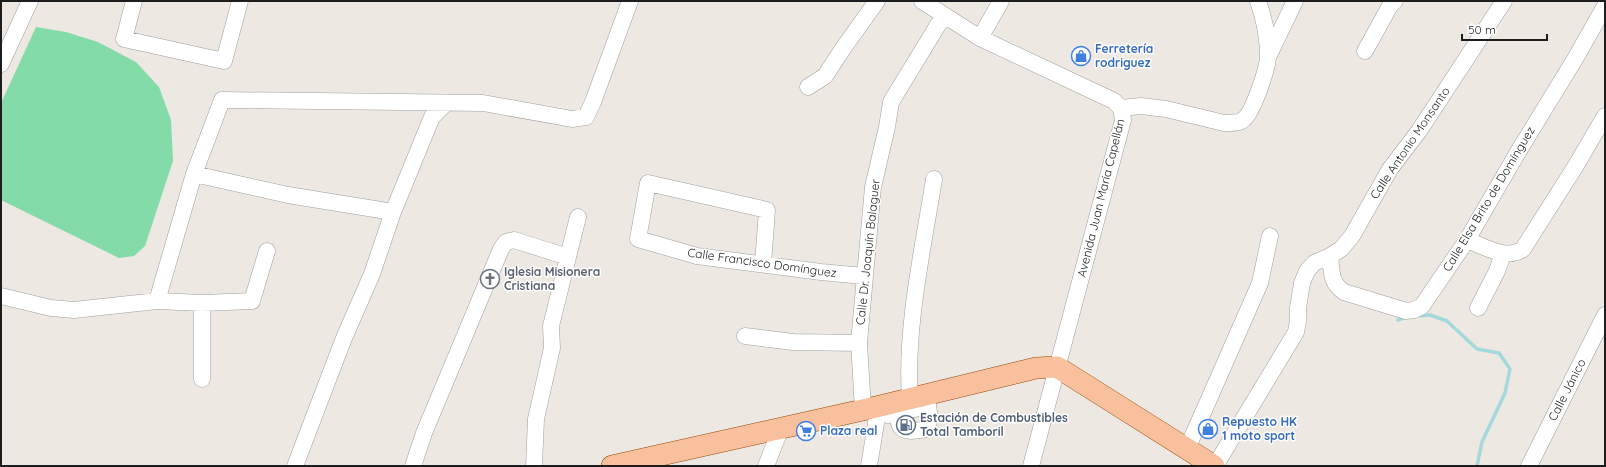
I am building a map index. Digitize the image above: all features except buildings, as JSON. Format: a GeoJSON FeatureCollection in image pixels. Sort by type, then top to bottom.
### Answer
{"type":"FeatureCollection","features":[{"type":"Feature","properties":{"kind":"main road"},"geometry":{"type":"LineString","coordinates":[[612,466],[781,428],[912,403],[1036,368],[1057,367],[1214,466]]}},
{"type":"Feature","properties":{"kind":"street"},"geometry":{"type":"LineString","coordinates":[[1,64],[30,1]]}},
{"type":"Feature","properties":{"kind":"street"},"geometry":{"type":"LineString","coordinates":[[134,1],[124,39],[224,61],[240,1]]}},
{"type":"Feature","properties":{"kind":"street"},"geometry":{"type":"LineString","coordinates":[[157,301],[194,174],[222,100],[483,103],[572,119],[586,116],[593,102],[630,1]]}},
{"type":"Feature","properties":{"kind":"street"},"geometry":{"type":"LineString","coordinates":[[808,87],[825,76],[844,47],[878,1]]}},
{"type":"Feature","properties":{"kind":"street","name":"Avenida Juan María Capellán"},"geometry":{"type":"LineString","coordinates":[[922,1],[980,38],[1114,101],[1122,108],[1123,120],[1031,466]]}},
{"type":"Feature","properties":{"kind":"street"},"geometry":{"type":"LineString","coordinates":[[980,38],[1001,1]]}},
{"type":"Feature","properties":{"kind":"street"},"geometry":{"type":"LineString","coordinates":[[1258,1],[1266,33],[1268,57]]}},
{"type":"Feature","properties":{"kind":"street"},"geometry":{"type":"LineString","coordinates":[[1122,108],[1141,106],[1166,109],[1218,122],[1234,124],[1244,120],[1252,109],[1268,57],[1295,1]]}},
{"type":"Feature","properties":{"kind":"street","name":"Calle Antonio Monsanto"},"geometry":{"type":"LineString","coordinates":[[1214,466],[1296,332],[1302,283],[1308,270],[1314,263],[1341,249],[1352,236],[1390,169],[1419,131],[1504,1]]}},
{"type":"Feature","properties":{"kind":"street"},"geometry":{"type":"LineString","coordinates":[[1365,51],[1391,2]]}},
{"type":"Feature","properties":{"kind":"street","name":"Calle Elsa Brito de Domínguez"},"geometry":{"type":"LineString","coordinates":[[1330,256],[1333,278],[1336,287],[1344,292],[1406,311],[1414,310],[1422,306],[1467,240],[1518,152],[1576,58],[1605,6]]}},
{"type":"Feature","properties":{"kind":"street","name":"Calle Dr. Joaquín Balaguer"},"geometry":{"type":"LineString","coordinates":[[869,466],[872,411],[859,343],[873,187],[888,127],[891,102],[944,15]]}},
{"type":"Feature","properties":{"kind":"street"},"geometry":{"type":"LineString","coordinates":[[295,466],[344,338],[372,274],[393,212],[432,117],[446,103]]}},
{"type":"Feature","properties":{"kind":"street"},"geometry":{"type":"LineString","coordinates":[[1467,240],[1503,254],[1517,253],[1523,249],[1572,172],[1605,116]]}},
{"type":"Feature","properties":{"kind":"street"},"geometry":{"type":"LineString","coordinates":[[194,174],[288,195],[393,212]]}},
{"type":"Feature","properties":{"kind":"street"},"geometry":{"type":"LineString","coordinates":[[912,403],[909,376],[912,325],[934,178]]}},
{"type":"Feature","properties":{"kind":"street","name":"Calle Francisco Domínguez"},"geometry":{"type":"LineString","coordinates":[[763,264],[767,210],[648,183],[638,239],[697,256],[821,272],[864,276]]}},
{"type":"Feature","properties":{"kind":"street"},"geometry":{"type":"LineString","coordinates":[[534,466],[536,419],[552,348],[551,326],[578,217]]}},
{"type":"Feature","properties":{"kind":"street"},"geometry":{"type":"LineString","coordinates":[[1187,449],[1260,283],[1270,236]]}},
{"type":"Feature","properties":{"kind":"street"},"geometry":{"type":"LineString","coordinates":[[413,466],[424,433],[449,371],[501,249],[506,242],[514,240],[568,258]]}},
{"type":"Feature","properties":{"kind":"street"},"geometry":{"type":"LineString","coordinates":[[1,296],[51,308],[74,310],[157,301],[202,303],[252,301],[267,251]]}},
{"type":"Feature","properties":{"kind":"street"},"geometry":{"type":"LineString","coordinates":[[1478,308],[1497,270],[1503,254]]}},
{"type":"Feature","properties":{"kind":"street"},"geometry":{"type":"LineString","coordinates":[[202,303],[202,379]]}},
{"type":"Feature","properties":{"kind":"street","name":"Calle Jánico"},"geometry":{"type":"LineString","coordinates":[[1529,466],[1605,315]]}},
{"type":"Feature","properties":{"kind":"street"},"geometry":{"type":"LineString","coordinates":[[745,336],[793,342],[859,343]]}},
{"type":"Feature","properties":{"kind":"street"},"geometry":{"type":"LineString","coordinates":[[766,466],[781,428]]}},
{"type":"Feature","properties":{"kind":"green space"},"geometry":{"type":"Polygon","coordinates":[[[36,27],[66,32],[98,42],[136,62],[159,87],[171,120],[173,161],[145,246],[134,256],[119,258],[1,200],[1,103],[36,27]]]}},
{"type":"Feature","properties":{"kind":"waterway"},"geometry":{"type":"LineString","coordinates":[[1416,316],[1430,315],[1447,321],[1477,349],[1499,353],[1510,369],[1505,393],[1482,442],[1477,466]]}},
{"type":"Feature","properties":{"kind":"waterway"},"geometry":{"type":"LineString","coordinates":[[1398,320],[1406,317]]}},
{"type":"Feature","properties":{"kind":"place","name":"Ferretería rodriguez"},"geometry":{"type":"Point","coordinates":[1081,56]}},
{"type":"Feature","properties":{"kind":"place","name":"Iglesia Misionera Cristiana"},"geometry":{"type":"Point","coordinates":[490,279]}},
{"type":"Feature","properties":{"kind":"place","name":"Estación de Combustibles Total Tamboril"},"geometry":{"type":"Point","coordinates":[906,425]}},
{"type":"Feature","properties":{"kind":"place","name":"Repuesto HK 1 moto sport"},"geometry":{"type":"Point","coordinates":[1208,429]}},
{"type":"Feature","properties":{"kind":"place","name":"Plaza real"},"geometry":{"type":"Point","coordinates":[806,431]}}]}
